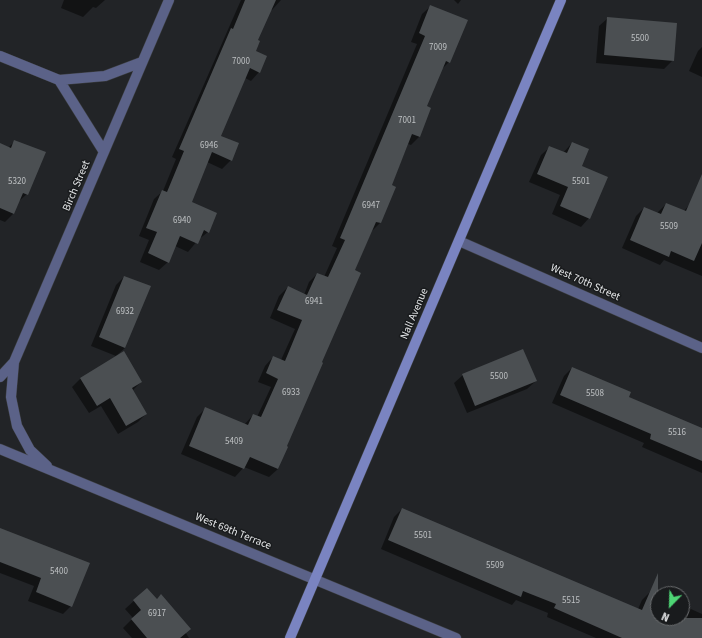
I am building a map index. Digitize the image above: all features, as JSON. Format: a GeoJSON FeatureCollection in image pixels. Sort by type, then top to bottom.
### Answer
{"type":"FeatureCollection","features":[{"type":"Feature","properties":{"kind":"main road","name":"Nall Avenue"},"geometry":{"type":"LineString","coordinates":[[290,638],[561,0]]}},
{"type":"Feature","properties":{"kind":"street","name":"Birch Street"},"geometry":{"type":"LineString","coordinates":[[0,377],[14,362],[169,0]]}},
{"type":"Feature","properties":{"kind":"street"},"geometry":{"type":"LineString","coordinates":[[0,56],[59,80],[105,76],[142,62]]}},
{"type":"Feature","properties":{"kind":"street"},"geometry":{"type":"LineString","coordinates":[[59,80],[104,152]]}},
{"type":"Feature","properties":{"kind":"street","name":"West 70th Street"},"geometry":{"type":"LineString","coordinates":[[459,241],[702,348]]}},
{"type":"Feature","properties":{"kind":"street"},"geometry":{"type":"LineString","coordinates":[[14,362],[11,396],[17,426],[30,450],[52,471]]}},
{"type":"Feature","properties":{"kind":"street","name":"West 69th Terrace"},"geometry":{"type":"LineString","coordinates":[[0,449],[456,638]]}},
{"type":"Feature","properties":{"kind":"building"},"geometry":{"type":"Polygon","coordinates":[[[245,0],[276,0],[258,40],[260,41],[256,51],[267,56],[260,73],[250,68],[221,136],[239,143],[232,161],[212,152],[192,202],[217,213],[209,233],[204,230],[198,244],[180,236],[169,263],[148,253],[157,232],[146,228],[162,190],[167,192],[184,151],[179,149],[231,28],[233,29],[245,0]]]}},
{"type":"Feature","properties":{"kind":"building"},"geometry":{"type":"Polygon","coordinates":[[[430,5],[468,20],[450,63],[446,61],[427,106],[431,108],[420,137],[412,134],[392,185],[396,187],[381,223],[376,222],[355,270],[361,273],[322,362],[323,363],[278,469],[250,457],[244,469],[189,446],[205,407],[248,425],[253,414],[261,417],[278,379],[266,373],[273,356],[285,361],[302,320],[277,310],[288,286],[307,295],[317,273],[328,277],[345,240],[340,238],[425,36],[419,33],[430,5]]]}},
{"type":"Feature","properties":{"kind":"building"},"geometry":{"type":"Polygon","coordinates":[[[607,17],[677,23],[674,61],[604,55],[607,17]]]}},
{"type":"Feature","properties":{"kind":"building"},"geometry":{"type":"Polygon","coordinates":[[[14,140],[46,152],[28,195],[23,193],[14,214],[0,208],[0,143],[11,148],[14,140]]]}},
{"type":"Feature","properties":{"kind":"building"},"geometry":{"type":"Polygon","coordinates":[[[572,142],[589,149],[582,166],[608,177],[590,219],[560,206],[568,187],[537,174],[549,146],[567,153],[572,142]]]}},
{"type":"Feature","properties":{"kind":"building"},"geometry":{"type":"Polygon","coordinates":[[[702,174],[702,243],[694,261],[671,251],[669,257],[630,240],[644,207],[661,214],[666,203],[686,211],[702,174]]]}},
{"type":"Feature","properties":{"kind":"building"},"geometry":{"type":"Polygon","coordinates":[[[124,276],[151,286],[125,348],[99,337],[124,276]]]}},
{"type":"Feature","properties":{"kind":"building"},"geometry":{"type":"Polygon","coordinates":[[[523,349],[537,381],[475,406],[462,374],[523,349]]]}},
{"type":"Feature","properties":{"kind":"building"},"geometry":{"type":"Polygon","coordinates":[[[124,351],[142,382],[132,388],[147,414],[126,426],[110,398],[97,406],[80,378],[124,351]]]}},
{"type":"Feature","properties":{"kind":"building"},"geometry":{"type":"Polygon","coordinates":[[[572,367],[631,392],[629,397],[702,428],[702,461],[650,439],[651,434],[560,395],[572,367]]]}},
{"type":"Feature","properties":{"kind":"building"},"geometry":{"type":"Polygon","coordinates":[[[402,508],[642,610],[650,592],[650,626],[690,626],[690,618],[702,618],[702,638],[622,638],[554,608],[556,604],[523,591],[521,597],[388,540],[402,508]]]}},
{"type":"Feature","properties":{"kind":"building"},"geometry":{"type":"Polygon","coordinates":[[[0,528],[90,563],[72,607],[36,592],[41,578],[0,562],[0,528]]]}},
{"type":"Feature","properties":{"kind":"building"},"geometry":{"type":"Polygon","coordinates":[[[658,573],[658,586],[652,586],[658,573]]]}},
{"type":"Feature","properties":{"kind":"building"},"geometry":{"type":"Polygon","coordinates":[[[147,588],[157,599],[161,594],[191,629],[180,638],[147,638],[131,619],[141,610],[133,600],[147,588]]]}}]}
